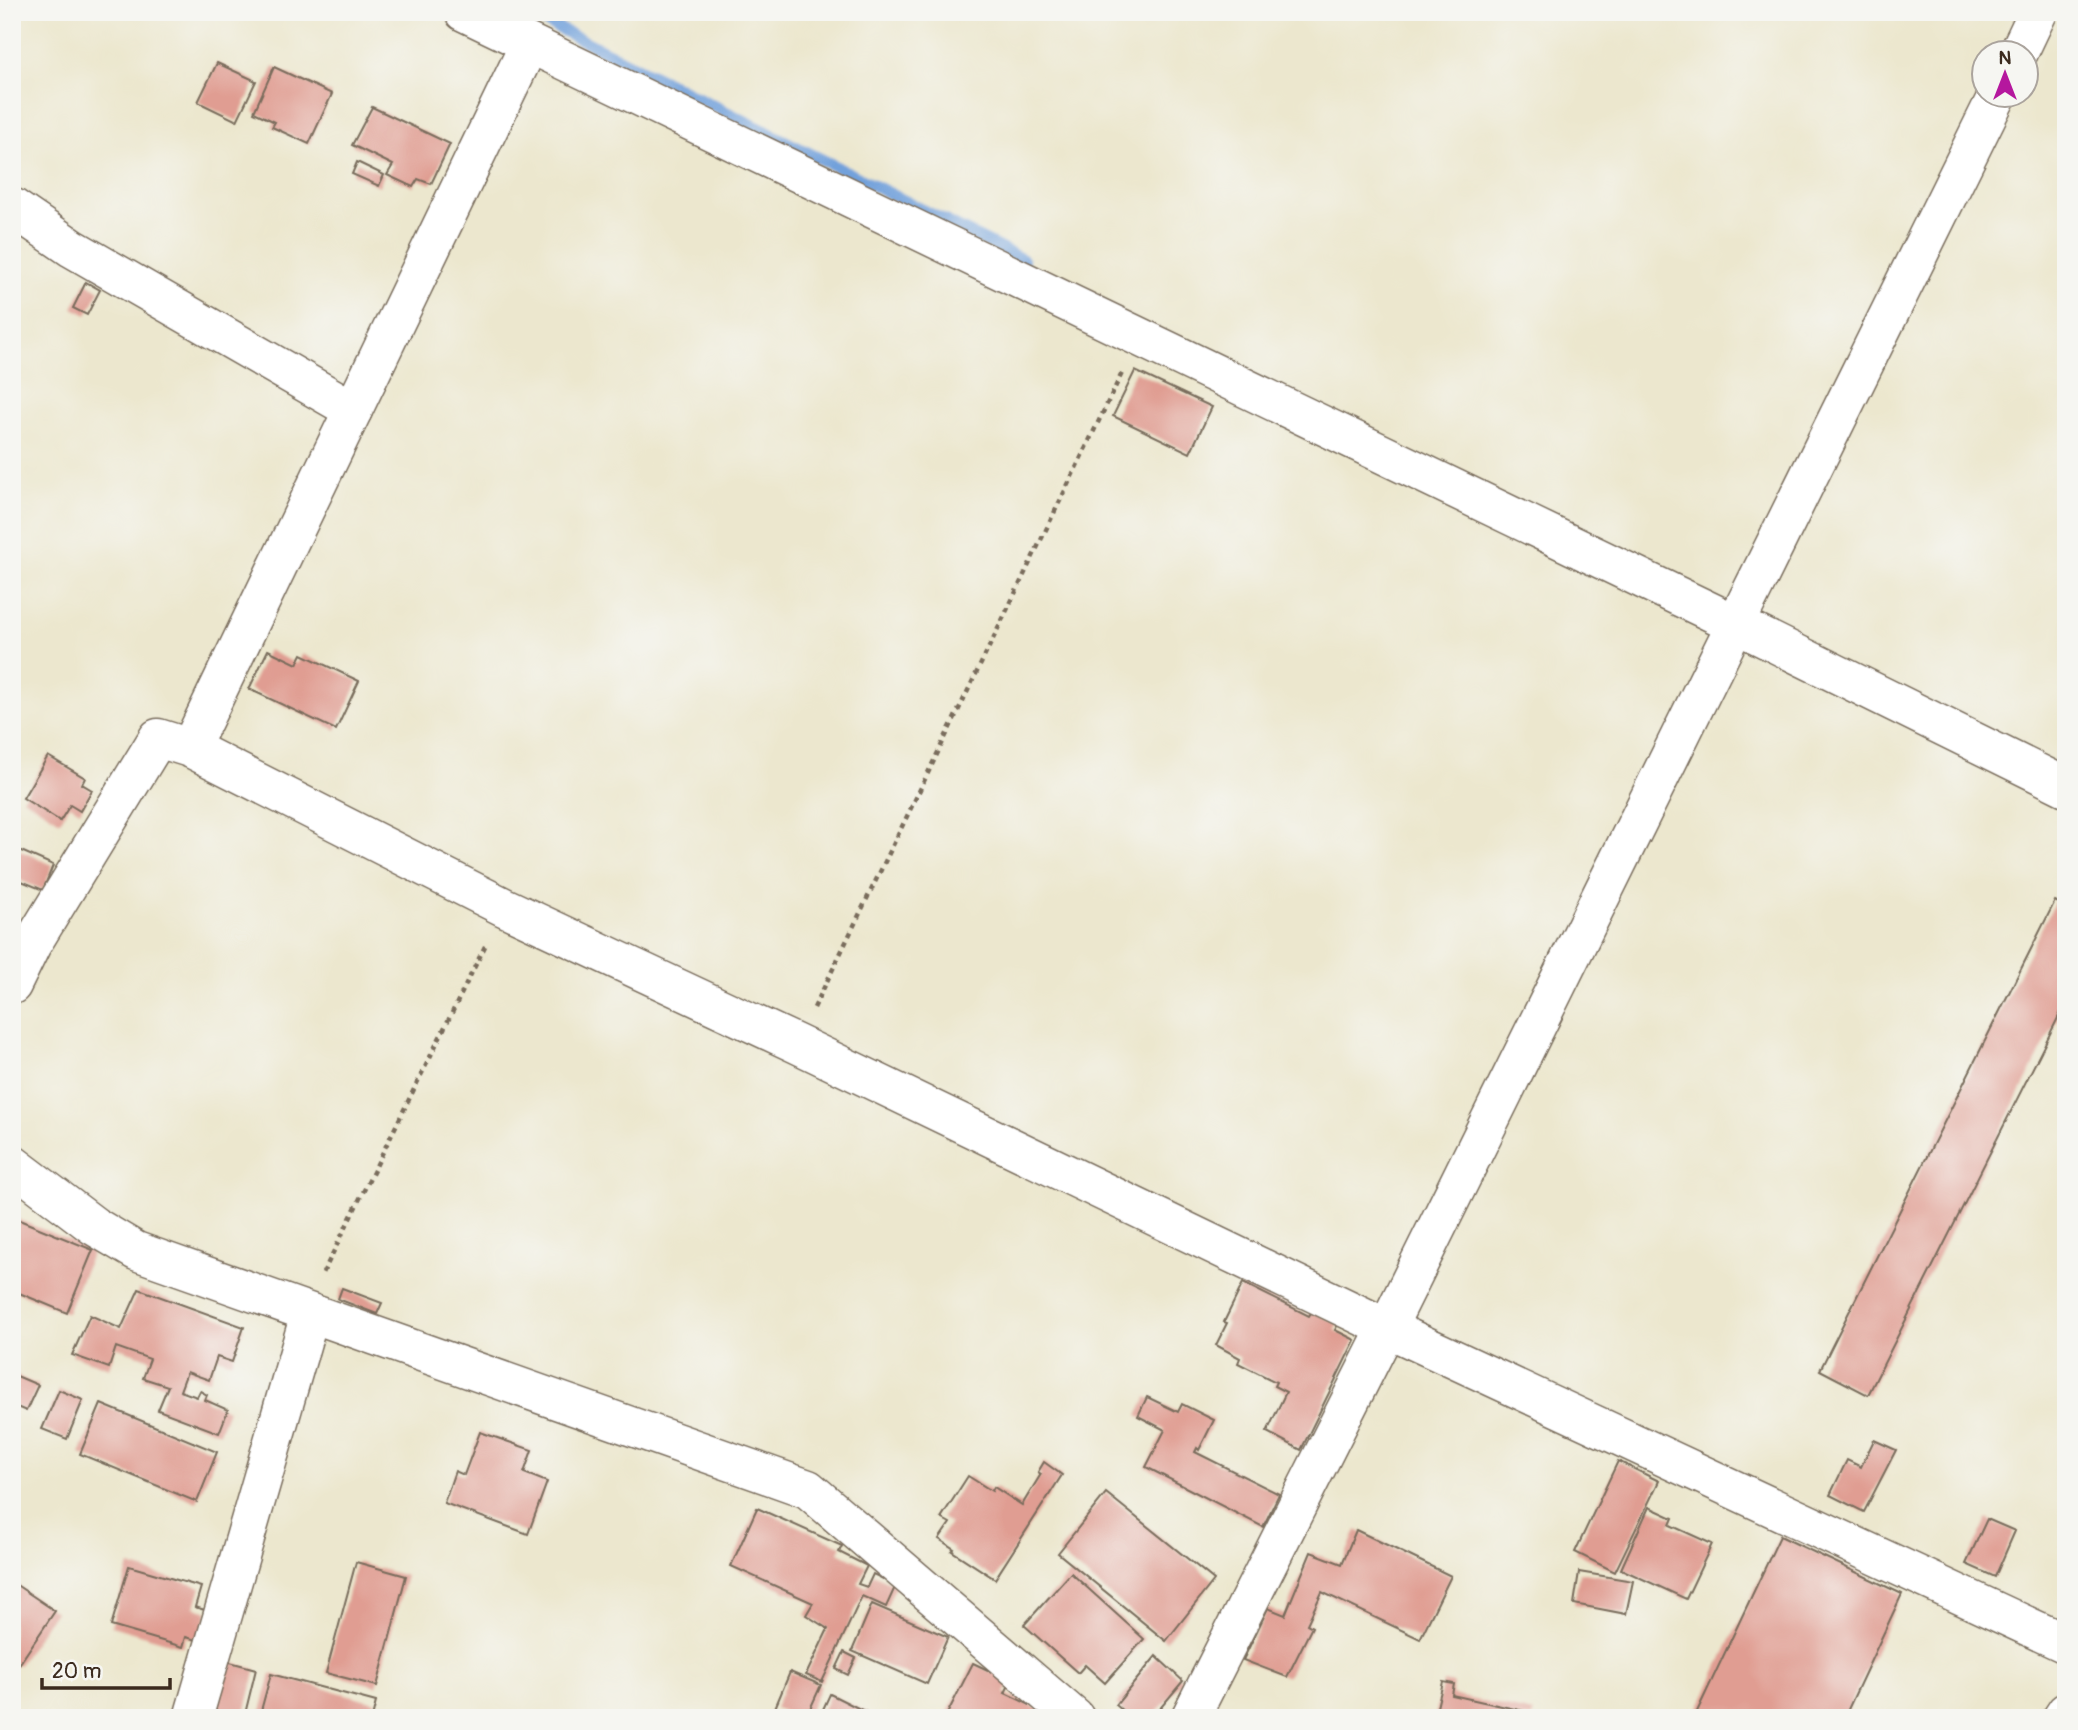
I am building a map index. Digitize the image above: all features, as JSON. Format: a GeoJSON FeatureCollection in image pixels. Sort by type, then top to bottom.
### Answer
{"type":"FeatureCollection","features":[{"type":"Feature","properties":{"kind":"street"},"geometry":{"type":"LineString","coordinates":[[464,12],[1736,624],[2066,787]]}},
{"type":"Feature","properties":{"kind":"street"},"geometry":{"type":"LineString","coordinates":[[2028,38],[2043,17]]}},
{"type":"Feature","properties":{"kind":"street"},"geometry":{"type":"LineString","coordinates":[[190,748],[529,45]]}},
{"type":"Feature","properties":{"kind":"street"},"geometry":{"type":"LineString","coordinates":[[1190,1718],[1387,1328],[1991,108]]}},
{"type":"Feature","properties":{"kind":"street"},"geometry":{"type":"LineString","coordinates":[[12,207],[72,248],[353,410]]}},
{"type":"Feature","properties":{"kind":"street"},"geometry":{"type":"LineString","coordinates":[[12,985],[32,944],[158,738],[190,748],[504,907],[797,1044],[1387,1328],[2066,1644]]}},
{"type":"Feature","properties":{"kind":"street"},"geometry":{"type":"LineString","coordinates":[[12,1164],[94,1226],[136,1251],[808,1489],[1075,1718]]}},
{"type":"Feature","properties":{"kind":"street"},"geometry":{"type":"LineString","coordinates":[[192,1718],[310,1314]]}},
{"type":"Feature","properties":{"kind":"street"},"geometry":{"type":"LineString","coordinates":[[2062,1718],[2066,1712]]}},
{"type":"Feature","properties":{"kind":"path"},"geometry":{"type":"LineString","coordinates":[[797,1044],[1139,338]]}},
{"type":"Feature","properties":{"kind":"path"},"geometry":{"type":"LineString","coordinates":[[310,1314],[317,1285],[504,907]]}},
{"type":"Feature","properties":{"kind":"building"},"geometry":{"type":"Polygon","coordinates":[[[217,63],[256,81],[237,121],[198,102],[217,63]]]}},
{"type":"Feature","properties":{"kind":"building"},"geometry":{"type":"Polygon","coordinates":[[[274,67],[332,94],[309,144],[272,127],[275,122],[254,112],[274,67]]]}},
{"type":"Feature","properties":{"kind":"building"},"geometry":{"type":"Polygon","coordinates":[[[372,107],[450,144],[431,184],[418,179],[413,187],[387,175],[393,165],[352,145],[372,107]]]}},
{"type":"Feature","properties":{"kind":"building"},"geometry":{"type":"Polygon","coordinates":[[[357,162],[384,175],[379,186],[352,174],[357,162]]]}},
{"type":"Feature","properties":{"kind":"building"},"geometry":{"type":"Polygon","coordinates":[[[86,282],[100,290],[87,315],[73,308],[86,282]]]}},
{"type":"Feature","properties":{"kind":"building"},"geometry":{"type":"Polygon","coordinates":[[[1135,371],[1212,407],[1190,453],[1113,416],[1135,371]]]}},
{"type":"Feature","properties":{"kind":"building"},"geometry":{"type":"Polygon","coordinates":[[[268,650],[297,664],[302,654],[359,681],[336,730],[249,689],[268,650]]]}},
{"type":"Feature","properties":{"kind":"building"},"geometry":{"type":"Polygon","coordinates":[[[48,756],[85,778],[82,784],[92,790],[80,811],[70,805],[60,821],[23,798],[48,756]]]}},
{"type":"Feature","properties":{"kind":"building"},"geometry":{"type":"Polygon","coordinates":[[[12,847],[53,865],[43,890],[12,877],[12,847]]]}},
{"type":"Feature","properties":{"kind":"building"},"geometry":{"type":"Polygon","coordinates":[[[2055,901],[2066,907],[2066,1002],[1868,1395],[1820,1370],[2055,901]]]}},
{"type":"Feature","properties":{"kind":"building"},"geometry":{"type":"Polygon","coordinates":[[[12,1217],[93,1250],[67,1313],[12,1290],[12,1217]]]}},
{"type":"Feature","properties":{"kind":"building"},"geometry":{"type":"Polygon","coordinates":[[[1243,1283],[1309,1316],[1312,1311],[1338,1324],[1335,1330],[1355,1340],[1301,1450],[1267,1432],[1286,1392],[1274,1386],[1276,1382],[1238,1363],[1240,1358],[1216,1345],[1243,1283]]]}},
{"type":"Feature","properties":{"kind":"building"},"geometry":{"type":"Polygon","coordinates":[[[342,1288],[382,1303],[377,1314],[338,1299],[342,1288]]]}},
{"type":"Feature","properties":{"kind":"building"},"geometry":{"type":"Polygon","coordinates":[[[139,1289],[244,1327],[232,1362],[217,1357],[209,1380],[187,1372],[180,1391],[197,1397],[200,1391],[207,1395],[205,1400],[228,1410],[219,1433],[158,1410],[168,1386],[143,1378],[150,1359],[116,1347],[109,1368],[72,1355],[90,1315],[121,1329],[139,1289]]]}},
{"type":"Feature","properties":{"kind":"building"},"geometry":{"type":"Polygon","coordinates":[[[12,1374],[38,1385],[26,1411],[12,1405],[12,1374]]]}},
{"type":"Feature","properties":{"kind":"building"},"geometry":{"type":"Polygon","coordinates":[[[59,1390],[83,1400],[67,1439],[42,1429],[59,1390]]]}},
{"type":"Feature","properties":{"kind":"building"},"geometry":{"type":"Polygon","coordinates":[[[1147,1397],[1178,1412],[1182,1404],[1214,1420],[1199,1450],[1197,1448],[1195,1452],[1279,1494],[1263,1527],[1146,1467],[1165,1430],[1138,1416],[1147,1397]]]}},
{"type":"Feature","properties":{"kind":"building"},"geometry":{"type":"Polygon","coordinates":[[[101,1404],[217,1452],[197,1502],[80,1454],[101,1404]]]}},
{"type":"Feature","properties":{"kind":"building"},"geometry":{"type":"Polygon","coordinates":[[[480,1432],[532,1450],[524,1473],[547,1482],[528,1534],[444,1503],[455,1471],[464,1475],[480,1432]]]}},
{"type":"Feature","properties":{"kind":"building"},"geometry":{"type":"Polygon","coordinates":[[[1874,1440],[1896,1450],[1864,1512],[1830,1495],[1847,1460],[1861,1467],[1874,1440]]]}},
{"type":"Feature","properties":{"kind":"building"},"geometry":{"type":"Polygon","coordinates":[[[1618,1461],[1659,1481],[1615,1572],[1575,1552],[1618,1461]]]}},
{"type":"Feature","properties":{"kind":"building"},"geometry":{"type":"Polygon","coordinates":[[[1044,1462],[1062,1475],[995,1579],[952,1551],[954,1549],[939,1539],[950,1523],[941,1518],[968,1476],[992,1491],[994,1487],[1022,1505],[1041,1474],[1038,1472],[1044,1462]]]}},
{"type":"Feature","properties":{"kind":"building"},"geometry":{"type":"Polygon","coordinates":[[[1106,1493],[1214,1580],[1166,1641],[1058,1553],[1106,1493]]]}},
{"type":"Feature","properties":{"kind":"building"},"geometry":{"type":"Polygon","coordinates":[[[1649,1507],[1673,1518],[1670,1525],[1712,1544],[1686,1599],[1621,1569],[1649,1507]]]}},
{"type":"Feature","properties":{"kind":"building"},"geometry":{"type":"Polygon","coordinates":[[[757,1508],[842,1546],[839,1552],[867,1566],[858,1584],[867,1587],[873,1574],[896,1585],[886,1607],[862,1596],[822,1682],[806,1675],[828,1629],[806,1615],[813,1603],[731,1566],[757,1508]]]}},
{"type":"Feature","properties":{"kind":"building"},"geometry":{"type":"Polygon","coordinates":[[[1987,1519],[2015,1531],[1995,1577],[1966,1564],[1987,1519]]]}},
{"type":"Feature","properties":{"kind":"building"},"geometry":{"type":"Polygon","coordinates":[[[1356,1530],[1451,1576],[1420,1639],[1322,1592],[1307,1624],[1312,1627],[1287,1677],[1243,1660],[1268,1608],[1285,1615],[1311,1552],[1342,1564],[1356,1530]]]}},
{"type":"Feature","properties":{"kind":"building"},"geometry":{"type":"Polygon","coordinates":[[[1780,1536],[1902,1594],[1844,1718],[1694,1718],[1780,1536]]]}},
{"type":"Feature","properties":{"kind":"building"},"geometry":{"type":"Polygon","coordinates":[[[356,1562],[406,1576],[377,1686],[326,1673],[356,1562]]]}},
{"type":"Feature","properties":{"kind":"building"},"geometry":{"type":"Polygon","coordinates":[[[129,1566],[201,1587],[195,1607],[208,1611],[200,1641],[186,1637],[183,1647],[111,1626],[129,1566]]]}},
{"type":"Feature","properties":{"kind":"building"},"geometry":{"type":"Polygon","coordinates":[[[1579,1572],[1633,1581],[1626,1614],[1574,1604],[1579,1572]]]}},
{"type":"Feature","properties":{"kind":"building"},"geometry":{"type":"Polygon","coordinates":[[[1071,1573],[1144,1639],[1105,1683],[1085,1665],[1078,1673],[1024,1625],[1071,1573]]]}},
{"type":"Feature","properties":{"kind":"building"},"geometry":{"type":"Polygon","coordinates":[[[12,1582],[55,1611],[18,1666],[12,1662],[12,1582]]]}},
{"type":"Feature","properties":{"kind":"building"},"geometry":{"type":"Polygon","coordinates":[[[872,1604],[948,1637],[927,1684],[852,1651],[872,1604]]]}},
{"type":"Feature","properties":{"kind":"building"},"geometry":{"type":"Polygon","coordinates":[[[844,1652],[856,1658],[848,1675],[836,1669],[844,1652]]]}},
{"type":"Feature","properties":{"kind":"building"},"geometry":{"type":"Polygon","coordinates":[[[1156,1656],[1183,1681],[1152,1718],[1131,1718],[1116,1705],[1156,1656]]]}},
{"type":"Feature","properties":{"kind":"building"},"geometry":{"type":"Polygon","coordinates":[[[226,1661],[256,1669],[244,1718],[213,1710],[226,1661]]]}},
{"type":"Feature","properties":{"kind":"building"},"geometry":{"type":"Polygon","coordinates":[[[973,1663],[1011,1681],[1005,1693],[1045,1712],[1042,1718],[945,1718],[973,1663]]]}},
{"type":"Feature","properties":{"kind":"building"},"geometry":{"type":"Polygon","coordinates":[[[790,1672],[821,1685],[806,1718],[799,1718],[775,1708],[790,1672]]]}},
{"type":"Feature","properties":{"kind":"building"},"geometry":{"type":"Polygon","coordinates":[[[271,1674],[376,1702],[372,1718],[259,1718],[271,1674]]]}},
{"type":"Feature","properties":{"kind":"building"},"geometry":{"type":"Polygon","coordinates":[[[1443,1682],[1454,1684],[1452,1695],[1533,1713],[1532,1718],[1429,1718],[1430,1714],[1435,1716],[1443,1682]]]}},
{"type":"Feature","properties":{"kind":"building"},"geometry":{"type":"Polygon","coordinates":[[[830,1694],[878,1718],[819,1718],[830,1694]]]}},
{"type":"Feature","properties":{"kind":"waterway"},"geometry":{"type":"LineString","coordinates":[[526,12],[1023,260]]}}]}
